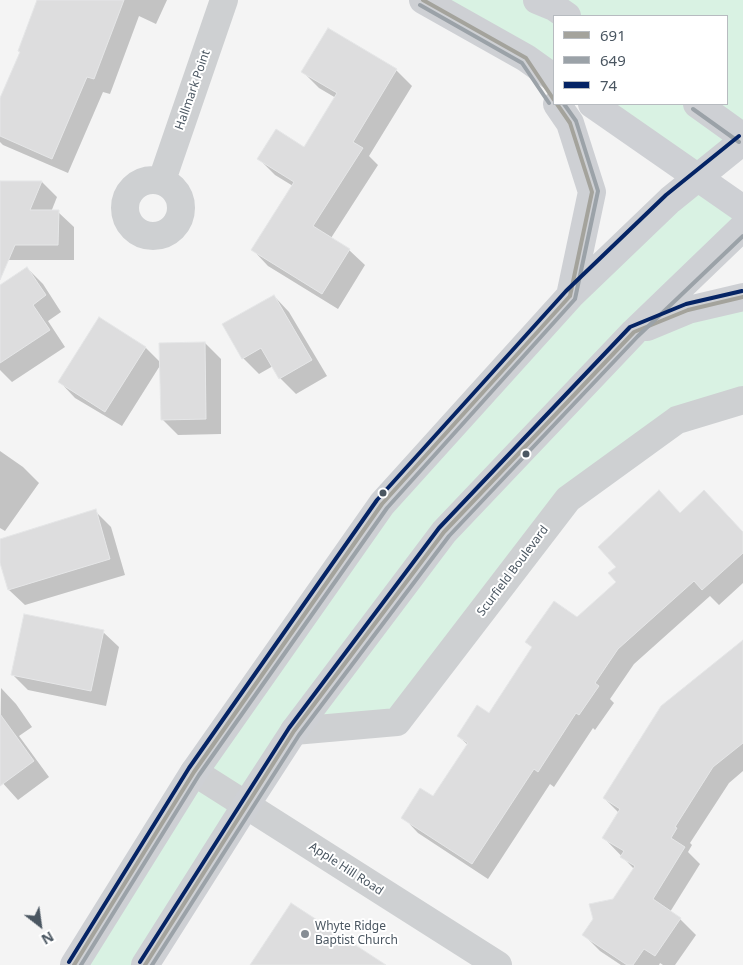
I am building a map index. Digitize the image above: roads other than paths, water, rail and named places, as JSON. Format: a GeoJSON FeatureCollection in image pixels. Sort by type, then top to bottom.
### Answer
{"type":"FeatureCollection","features":[{"type":"Feature","properties":{"kind":"street","name":"Hallmark Point"},"geometry":{"type":"LineString","coordinates":[[162,180],[224,0]]}},
{"type":"Feature","properties":{"kind":"street"},"geometry":{"type":"LineString","coordinates":[[423,0],[526,58],[553,77]]}},
{"type":"Feature","properties":{"kind":"street"},"geometry":{"type":"LineString","coordinates":[[537,0],[554,7],[566,15]]}},
{"type":"Feature","properties":{"kind":"street"},"geometry":{"type":"LineString","coordinates":[[526,58],[553,98]]}},
{"type":"Feature","properties":{"kind":"street"},"geometry":{"type":"LineString","coordinates":[[558,105],[570,123],[592,192],[570,296]]}},
{"type":"Feature","properties":{"kind":"street"},"geometry":{"type":"LineString","coordinates":[[593,105],[743,209]]}},
{"type":"Feature","properties":{"kind":"street"},"geometry":{"type":"LineString","coordinates":[[698,105],[743,137]]}},
{"type":"Feature","properties":{"kind":"street"},"geometry":{"type":"LineString","coordinates":[[74,965],[194,772],[382,504],[570,296],[670,200],[743,141]]}},
{"type":"Feature","properties":{"kind":"street"},"geometry":{"type":"LineString","coordinates":[[145,965],[294,732],[444,532],[634,332],[743,227]]}},
{"type":"Feature","properties":{"kind":"street"},"geometry":{"type":"LineString","coordinates":[[634,332],[688,310],[743,297]]}},
{"type":"Feature","properties":{"kind":"street","name":"Scurfield Boulevard"},"geometry":{"type":"LineString","coordinates":[[294,732],[397,722],[568,499],[677,420],[743,400]]}},
{"type":"Feature","properties":{"kind":"street","name":"Apple Hill Road"},"geometry":{"type":"LineString","coordinates":[[194,772],[498,965]]}},
{"type":"Feature","properties":{"kind":"place","name":"Whyte Ridge Baptist Church"},"geometry":{"type":"Point","coordinates":[305,934]}}]}
